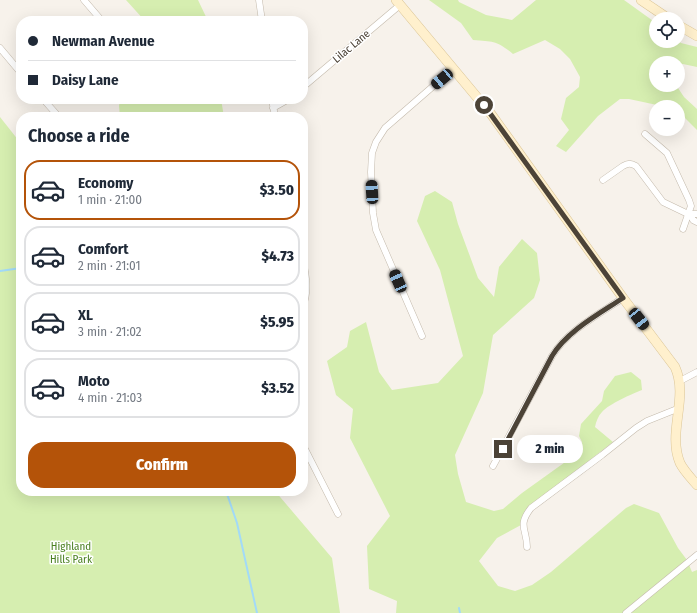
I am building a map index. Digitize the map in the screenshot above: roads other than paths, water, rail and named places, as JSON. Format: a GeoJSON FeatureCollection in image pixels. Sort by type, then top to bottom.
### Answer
{"type":"FeatureCollection","features":[{"type":"Feature","properties":{"kind":"street"},"geometry":{"type":"LineString","coordinates":[[84,0],[98,16]]}},
{"type":"Feature","properties":{"kind":"street"},"geometry":{"type":"LineString","coordinates":[[259,0],[261,16]]}},
{"type":"Feature","properties":{"kind":"street"},"geometry":{"type":"LineString","coordinates":[[641,0],[659,12]]}},
{"type":"Feature","properties":{"kind":"street"},"geometry":{"type":"LineString","coordinates":[[398,2],[491,114],[623,298],[672,362],[680,381],[675,430],[676,452],[680,464],[697,485]]}},
{"type":"Feature","properties":{"kind":"street","name":"Lilac Lane"},"geometry":{"type":"LineString","coordinates":[[308,83],[398,2]]}},
{"type":"Feature","properties":{"kind":"street"},"geometry":{"type":"LineString","coordinates":[[685,29],[697,36]]}},
{"type":"Feature","properties":{"kind":"street"},"geometry":{"type":"LineString","coordinates":[[0,48],[16,67]]}},
{"type":"Feature","properties":{"kind":"street"},"geometry":{"type":"LineString","coordinates":[[422,336],[376,230],[373,213],[371,172],[372,153],[376,142],[385,128],[454,69]]}},
{"type":"Feature","properties":{"kind":"street"},"geometry":{"type":"LineString","coordinates":[[47,104],[54,112]]}},
{"type":"Feature","properties":{"kind":"street"},"geometry":{"type":"LineString","coordinates":[[273,104],[274,112]]}},
{"type":"Feature","properties":{"kind":"street"},"geometry":{"type":"LineString","coordinates":[[274,108],[281,104]]}},
{"type":"Feature","properties":{"kind":"street"},"geometry":{"type":"LineString","coordinates":[[645,134],[667,153],[689,200],[694,220],[697,222]]}},
{"type":"Feature","properties":{"kind":"street"},"geometry":{"type":"LineString","coordinates":[[603,180],[623,166],[633,164],[663,202],[692,214]]}},
{"type":"Feature","properties":{"kind":"street"},"geometry":{"type":"LineString","coordinates":[[683,229],[692,214]]}},
{"type":"Feature","properties":{"kind":"street"},"geometry":{"type":"LineString","coordinates":[[493,466],[552,356],[560,344],[623,298]]}},
{"type":"Feature","properties":{"kind":"street"},"geometry":{"type":"LineString","coordinates":[[680,381],[697,372]]}},
{"type":"Feature","properties":{"kind":"street"},"geometry":{"type":"LineString","coordinates":[[527,547],[523,522],[526,514],[531,508],[646,421],[678,409]]}},
{"type":"Feature","properties":{"kind":"street"},"geometry":{"type":"LineString","coordinates":[[308,455],[338,514]]}},
{"type":"Feature","properties":{"kind":"street"},"geometry":{"type":"LineString","coordinates":[[626,613],[697,555]]}},
{"type":"Feature","properties":{"kind":"waterway"},"geometry":{"type":"LineString","coordinates":[[0,271],[16,269]]}},
{"type":"Feature","properties":{"kind":"waterway"},"geometry":{"type":"LineString","coordinates":[[228,496],[237,523],[257,613]]}},
{"type":"Feature","properties":{"kind":"waterway"},"geometry":{"type":"LineString","coordinates":[[459,608],[460,613]]}},
{"type":"Feature","properties":{"kind":"park label","name":"Highland Hills Park"},"geometry":{"type":"Point","coordinates":[71,552]}}]}
